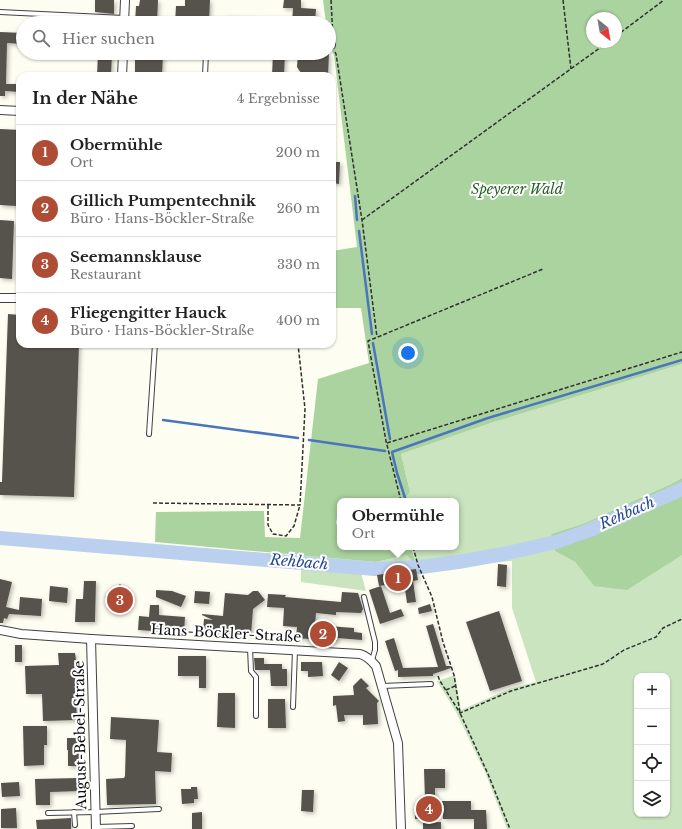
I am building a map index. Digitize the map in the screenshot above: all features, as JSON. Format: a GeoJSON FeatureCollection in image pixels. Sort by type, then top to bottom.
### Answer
{"type":"FeatureCollection","features":[{"type":"Feature","properties":{"kind":"street"},"geometry":{"type":"LineString","coordinates":[[124,16],[125,0]]}},
{"type":"Feature","properties":{"kind":"street"},"geometry":{"type":"LineString","coordinates":[[122,72],[123,60]]}},
{"type":"Feature","properties":{"kind":"street"},"geometry":{"type":"LineString","coordinates":[[0,110],[16,111]]}},
{"type":"Feature","properties":{"kind":"street"},"geometry":{"type":"LineString","coordinates":[[0,298],[16,298]]}},
{"type":"Feature","properties":{"kind":"street","name":"Hans-Böckler-Straße"},"geometry":{"type":"LineString","coordinates":[[0,630],[21,634],[91,639],[360,654],[372,660]]}},
{"type":"Feature","properties":{"kind":"street","name":"August-Bebel-Straße"},"geometry":{"type":"LineString","coordinates":[[91,639],[96,828]]}},
{"type":"Feature","properties":{"kind":"street"},"geometry":{"type":"LineString","coordinates":[[372,660],[376,666],[398,744],[400,829]]}},
{"type":"Feature","properties":{"kind":"lane"},"geometry":{"type":"LineString","coordinates":[[0,12],[62,16]]}},
{"type":"Feature","properties":{"kind":"lane"},"geometry":{"type":"LineString","coordinates":[[205,72],[206,60]]}},
{"type":"Feature","properties":{"kind":"lane"},"geometry":{"type":"LineString","coordinates":[[149,434],[155,348]]}},
{"type":"Feature","properties":{"kind":"lane"},"geometry":{"type":"LineString","coordinates":[[364,597],[375,642],[375,650],[372,660]]}},
{"type":"Feature","properties":{"kind":"lane"},"geometry":{"type":"LineString","coordinates":[[250,647],[251,671],[256,677],[256,716]]}},
{"type":"Feature","properties":{"kind":"lane"},"geometry":{"type":"LineString","coordinates":[[293,707],[295,650]]}},
{"type":"Feature","properties":{"kind":"lane"},"geometry":{"type":"LineString","coordinates":[[382,686],[431,684]]}},
{"type":"Feature","properties":{"kind":"lane"},"geometry":{"type":"LineString","coordinates":[[48,813],[159,809]]}},
{"type":"Feature","properties":{"kind":"lane"},"geometry":{"type":"LineString","coordinates":[[74,812],[75,825]]}},
{"type":"Feature","properties":{"kind":"lane"},"geometry":{"type":"LineString","coordinates":[[96,828],[132,826]]}},
{"type":"Feature","properties":{"kind":"path"},"geometry":{"type":"LineString","coordinates":[[331,0],[332,16]]}},
{"type":"Feature","properties":{"kind":"path"},"geometry":{"type":"LineString","coordinates":[[563,0],[572,69]]}},
{"type":"Feature","properties":{"kind":"path"},"geometry":{"type":"LineString","coordinates":[[622,32],[664,0]]}},
{"type":"Feature","properties":{"kind":"path"},"geometry":{"type":"LineString","coordinates":[[362,220],[600,48]]}},
{"type":"Feature","properties":{"kind":"path"},"geometry":{"type":"LineString","coordinates":[[336,54],[362,220],[377,337]]}},
{"type":"Feature","properties":{"kind":"path"},"geometry":{"type":"LineString","coordinates":[[401,498],[387,443],[368,340],[543,269]]}},
{"type":"Feature","properties":{"kind":"path"},"geometry":{"type":"LineString","coordinates":[[268,505],[268,525],[273,534],[286,536],[294,526],[300,505],[305,409],[298,348]]}},
{"type":"Feature","properties":{"kind":"path"},"geometry":{"type":"LineString","coordinates":[[387,443],[682,352]]}},
{"type":"Feature","properties":{"kind":"path"},"geometry":{"type":"LineString","coordinates":[[153,503],[300,505]]}},
{"type":"Feature","properties":{"kind":"path"},"geometry":{"type":"LineString","coordinates":[[414,550],[418,565],[432,597],[443,642],[454,675],[460,713]]}},
{"type":"Feature","properties":{"kind":"path"},"geometry":{"type":"LineString","coordinates":[[460,713],[511,691],[603,664],[624,650],[656,637],[663,628],[682,619]]}},
{"type":"Feature","properties":{"kind":"path"},"geometry":{"type":"LineString","coordinates":[[438,676],[460,713],[488,774],[510,829]]}},
{"type":"Feature","properties":{"kind":"path"},"geometry":{"type":"LineString","coordinates":[[446,690],[456,686]]}},
{"type":"Feature","properties":{"kind":"green space","name":"Speyerer Wald"},"geometry":{"type":"Polygon","coordinates":[[[323,0],[682,0],[682,364],[491,423],[401,454],[410,492],[405,498],[337,498],[337,550],[412,550],[416,564],[406,555],[376,562],[155,542],[156,512],[264,511],[265,537],[300,538],[318,379],[369,363],[361,308],[336,308],[336,250],[357,247],[335,60],[336,60],[336,16],[325,16],[323,0]]]}},
{"type":"Feature","properties":{"kind":"green space"},"geometry":{"type":"Polygon","coordinates":[[[682,364],[682,478],[585,523],[551,534],[555,551],[575,562],[594,586],[671,561],[682,555],[682,829],[507,829],[485,772],[456,712],[437,681],[455,675],[461,710],[509,689],[536,682],[512,608],[512,561],[361,573],[366,591],[301,582],[301,555],[376,562],[406,555],[416,563],[412,550],[459,550],[459,498],[405,498],[410,492],[401,454],[491,423],[682,364]]]}},
{"type":"Feature","properties":{"kind":"green space"},"geometry":{"type":"Polygon","coordinates":[[[682,478],[682,555],[627,590],[594,586],[575,562],[555,551],[551,534],[585,523],[682,478]]]}},
{"type":"Feature","properties":{"kind":"building"},"geometry":{"type":"Polygon","coordinates":[[[95,0],[114,0],[114,14],[95,12],[95,0]]]}},
{"type":"Feature","properties":{"kind":"building"},"geometry":{"type":"Polygon","coordinates":[[[140,0],[158,0],[157,16],[135,16],[136,6],[139,6],[140,0]]]}},
{"type":"Feature","properties":{"kind":"building"},"geometry":{"type":"Polygon","coordinates":[[[185,0],[210,0],[209,16],[175,16],[176,6],[185,6],[185,0]]]}},
{"type":"Feature","properties":{"kind":"building"},"geometry":{"type":"Polygon","coordinates":[[[284,0],[301,0],[301,8],[316,9],[316,16],[292,16],[293,8],[283,8],[284,0]]]}},
{"type":"Feature","properties":{"kind":"building"},"geometry":{"type":"Polygon","coordinates":[[[0,32],[16,33],[16,44],[7,43],[6,84],[16,84],[16,92],[5,91],[5,96],[0,96],[0,32]]]}},
{"type":"Feature","properties":{"kind":"building"},"geometry":{"type":"Polygon","coordinates":[[[98,60],[112,60],[111,72],[97,72],[98,60]]]}},
{"type":"Feature","properties":{"kind":"building"},"geometry":{"type":"Polygon","coordinates":[[[135,60],[163,60],[162,72],[135,72],[135,60]]]}},
{"type":"Feature","properties":{"kind":"building"},"geometry":{"type":"Polygon","coordinates":[[[273,60],[285,60],[284,72],[272,72],[273,60]]]}},
{"type":"Feature","properties":{"kind":"building"},"geometry":{"type":"Polygon","coordinates":[[[298,60],[329,60],[328,72],[300,72],[297,67],[298,60]]]}},
{"type":"Feature","properties":{"kind":"building"},"geometry":{"type":"Polygon","coordinates":[[[0,129],[16,130],[16,206],[0,205],[0,129]]]}},
{"type":"Feature","properties":{"kind":"building"},"geometry":{"type":"Polygon","coordinates":[[[336,162],[340,162],[339,184],[336,184],[336,162]]]}},
{"type":"Feature","properties":{"kind":"building"},"geometry":{"type":"Polygon","coordinates":[[[0,220],[14,221],[12,279],[0,278],[0,220]]]}},
{"type":"Feature","properties":{"kind":"building"},"geometry":{"type":"Polygon","coordinates":[[[8,314],[16,315],[16,348],[79,348],[74,497],[0,495],[0,482],[2,482],[8,314]]]}},
{"type":"Feature","properties":{"kind":"building"},"geometry":{"type":"Polygon","coordinates":[[[498,564],[507,565],[506,587],[497,586],[498,564]]]}},
{"type":"Feature","properties":{"kind":"building"},"geometry":{"type":"Polygon","coordinates":[[[416,569],[418,580],[413,581],[416,602],[407,603],[404,582],[379,586],[377,575],[416,569]]]}},
{"type":"Feature","properties":{"kind":"building"},"geometry":{"type":"Polygon","coordinates":[[[0,579],[12,582],[6,607],[19,610],[20,597],[42,599],[41,616],[9,614],[7,619],[4,618],[3,623],[0,623],[0,579]]]}},
{"type":"Feature","properties":{"kind":"building"},"geometry":{"type":"Polygon","coordinates":[[[84,581],[96,581],[95,622],[75,622],[76,599],[83,599],[84,581]]]}},
{"type":"Feature","properties":{"kind":"building"},"geometry":{"type":"Polygon","coordinates":[[[120,584],[132,598],[117,611],[105,597],[120,584]]]}},
{"type":"Feature","properties":{"kind":"building"},"geometry":{"type":"Polygon","coordinates":[[[50,586],[68,588],[67,603],[49,601],[50,586]]]}},
{"type":"Feature","properties":{"kind":"building"},"geometry":{"type":"Polygon","coordinates":[[[381,586],[390,613],[401,609],[404,616],[380,624],[369,590],[381,586]]]}},
{"type":"Feature","properties":{"kind":"building"},"geometry":{"type":"Polygon","coordinates":[[[156,590],[172,591],[186,596],[181,607],[156,597],[156,590]]]}},
{"type":"Feature","properties":{"kind":"building"},"geometry":{"type":"Polygon","coordinates":[[[195,591],[210,592],[209,604],[194,603],[195,591]]]}},
{"type":"Feature","properties":{"kind":"building"},"geometry":{"type":"Polygon","coordinates":[[[253,591],[258,591],[265,600],[253,609],[251,635],[203,632],[204,619],[213,620],[202,614],[223,616],[225,593],[248,595],[253,591]]]}},
{"type":"Feature","properties":{"kind":"building"},"geometry":{"type":"Polygon","coordinates":[[[342,592],[358,593],[363,609],[361,613],[336,612],[336,615],[316,613],[315,625],[354,628],[354,632],[362,633],[362,640],[337,638],[337,641],[296,638],[297,627],[283,626],[284,608],[267,607],[268,594],[341,602],[342,592]]]}},
{"type":"Feature","properties":{"kind":"building"},"geometry":{"type":"Polygon","coordinates":[[[430,604],[432,611],[419,614],[418,608],[430,604]]]}},
{"type":"Feature","properties":{"kind":"building"},"geometry":{"type":"Polygon","coordinates":[[[150,605],[159,605],[159,615],[185,617],[184,633],[138,630],[139,616],[149,617],[150,605]]]}},
{"type":"Feature","properties":{"kind":"building"},"geometry":{"type":"Polygon","coordinates":[[[499,611],[522,681],[490,691],[466,622],[499,611]]]}},
{"type":"Feature","properties":{"kind":"building"},"geometry":{"type":"Polygon","coordinates":[[[433,624],[446,666],[451,666],[451,668],[433,674],[433,676],[398,677],[398,670],[395,671],[385,641],[394,638],[403,668],[438,667],[426,626],[433,624]]]}},
{"type":"Feature","properties":{"kind":"building"},"geometry":{"type":"Polygon","coordinates":[[[15,645],[22,645],[22,662],[15,662],[15,645]]]}},
{"type":"Feature","properties":{"kind":"building"},"geometry":{"type":"Polygon","coordinates":[[[58,653],[75,653],[76,660],[74,660],[77,720],[43,721],[42,694],[26,694],[25,666],[59,665],[58,653]]]}},
{"type":"Feature","properties":{"kind":"building"},"geometry":{"type":"Polygon","coordinates":[[[178,656],[206,656],[206,688],[199,688],[199,676],[178,676],[178,656]]]}},
{"type":"Feature","properties":{"kind":"building"},"geometry":{"type":"Polygon","coordinates":[[[254,658],[264,658],[264,664],[282,664],[282,669],[287,669],[287,686],[271,686],[270,670],[255,670],[254,658]]]}},
{"type":"Feature","properties":{"kind":"building"},"geometry":{"type":"Polygon","coordinates":[[[301,662],[322,662],[323,676],[308,677],[308,671],[301,671],[301,662]]]}},
{"type":"Feature","properties":{"kind":"building"},"geometry":{"type":"Polygon","coordinates":[[[339,662],[348,668],[339,681],[331,675],[339,662]]]}},
{"type":"Feature","properties":{"kind":"building"},"geometry":{"type":"Polygon","coordinates":[[[361,678],[369,686],[366,688],[379,701],[377,703],[378,724],[363,725],[363,715],[344,715],[345,721],[338,722],[336,705],[333,706],[333,696],[354,695],[353,686],[361,678]]]}},
{"type":"Feature","properties":{"kind":"building"},"geometry":{"type":"Polygon","coordinates":[[[218,693],[235,693],[235,728],[217,727],[218,693]]]}},
{"type":"Feature","properties":{"kind":"building"},"geometry":{"type":"Polygon","coordinates":[[[268,699],[285,699],[286,728],[268,728],[268,699]]]}},
{"type":"Feature","properties":{"kind":"building"},"geometry":{"type":"Polygon","coordinates":[[[111,717],[159,720],[157,752],[172,753],[171,772],[155,771],[156,804],[107,805],[106,779],[124,778],[125,776],[126,740],[110,739],[111,717]]]}},
{"type":"Feature","properties":{"kind":"building"},"geometry":{"type":"Polygon","coordinates":[[[23,726],[47,726],[47,745],[44,745],[44,765],[24,766],[23,726]]]}},
{"type":"Feature","properties":{"kind":"building"},"geometry":{"type":"Polygon","coordinates":[[[67,738],[79,738],[79,766],[68,766],[67,738]]]}},
{"type":"Feature","properties":{"kind":"building"},"geometry":{"type":"Polygon","coordinates":[[[424,769],[445,769],[445,788],[435,788],[435,799],[425,799],[424,769]]]}},
{"type":"Feature","properties":{"kind":"building"},"geometry":{"type":"Polygon","coordinates":[[[80,778],[80,791],[50,792],[50,805],[36,805],[35,779],[80,778]]]}},
{"type":"Feature","properties":{"kind":"building"},"geometry":{"type":"Polygon","coordinates":[[[19,782],[20,796],[2,797],[1,783],[19,782]]]}},
{"type":"Feature","properties":{"kind":"building"},"geometry":{"type":"Polygon","coordinates":[[[191,787],[197,787],[198,799],[194,799],[194,803],[182,804],[181,789],[191,789],[191,787]]]}},
{"type":"Feature","properties":{"kind":"building"},"geometry":{"type":"Polygon","coordinates":[[[302,790],[314,790],[313,812],[301,811],[302,790]]]}},
{"type":"Feature","properties":{"kind":"building"},"geometry":{"type":"Polygon","coordinates":[[[442,801],[471,801],[471,810],[486,810],[487,829],[474,829],[474,819],[443,819],[442,801]]]}},
{"type":"Feature","properties":{"kind":"building"},"geometry":{"type":"Polygon","coordinates":[[[415,806],[423,806],[423,819],[415,819],[415,806]]]}},
{"type":"Feature","properties":{"kind":"building"},"geometry":{"type":"Polygon","coordinates":[[[16,808],[17,828],[1,828],[1,809],[16,808]]]}},
{"type":"Feature","properties":{"kind":"building"},"geometry":{"type":"Polygon","coordinates":[[[202,812],[202,829],[192,829],[192,813],[202,812]]]}},
{"type":"Feature","properties":{"kind":"building"},"geometry":{"type":"Polygon","coordinates":[[[71,818],[71,829],[37,829],[36,820],[71,818]]]}},
{"type":"Feature","properties":{"kind":"building"},"geometry":{"type":"Polygon","coordinates":[[[441,822],[441,829],[423,829],[423,823],[441,822]]]}},
{"type":"Feature","properties":{"kind":"waterway"},"geometry":{"type":"LineString","coordinates":[[355,196],[357,220]]}},
{"type":"Feature","properties":{"kind":"waterway"},"geometry":{"type":"LineString","coordinates":[[359,231],[372,334]]}},
{"type":"Feature","properties":{"kind":"waterway"},"geometry":{"type":"LineString","coordinates":[[373,343],[390,439]]}},
{"type":"Feature","properties":{"kind":"waterway"},"geometry":{"type":"LineString","coordinates":[[405,498],[392,452],[488,418],[682,360]]}},
{"type":"Feature","properties":{"kind":"waterway"},"geometry":{"type":"LineString","coordinates":[[163,420],[298,438]]}},
{"type":"Feature","properties":{"kind":"waterway"},"geometry":{"type":"LineString","coordinates":[[309,440],[385,451]]}},
{"type":"Feature","properties":{"kind":"waterway","name":"Rehbach"},"geometry":{"type":"LineString","coordinates":[[0,538],[375,569],[421,567],[503,554],[556,542],[590,530],[682,489]]}},
{"type":"Feature","properties":{"kind":"place","name":"Obermühle"},"geometry":{"type":"Point","coordinates":[398,578]}},
{"type":"Feature","properties":{"kind":"place","name":"Seemannsklause"},"geometry":{"type":"Point","coordinates":[120,600]}},
{"type":"Feature","properties":{"kind":"place","name":"Gillich Pumpentechnik"},"geometry":{"type":"Point","coordinates":[323,634]}},
{"type":"Feature","properties":{"kind":"place","name":"Fliegengitter Hauck"},"geometry":{"type":"Point","coordinates":[429,809]}}]}
